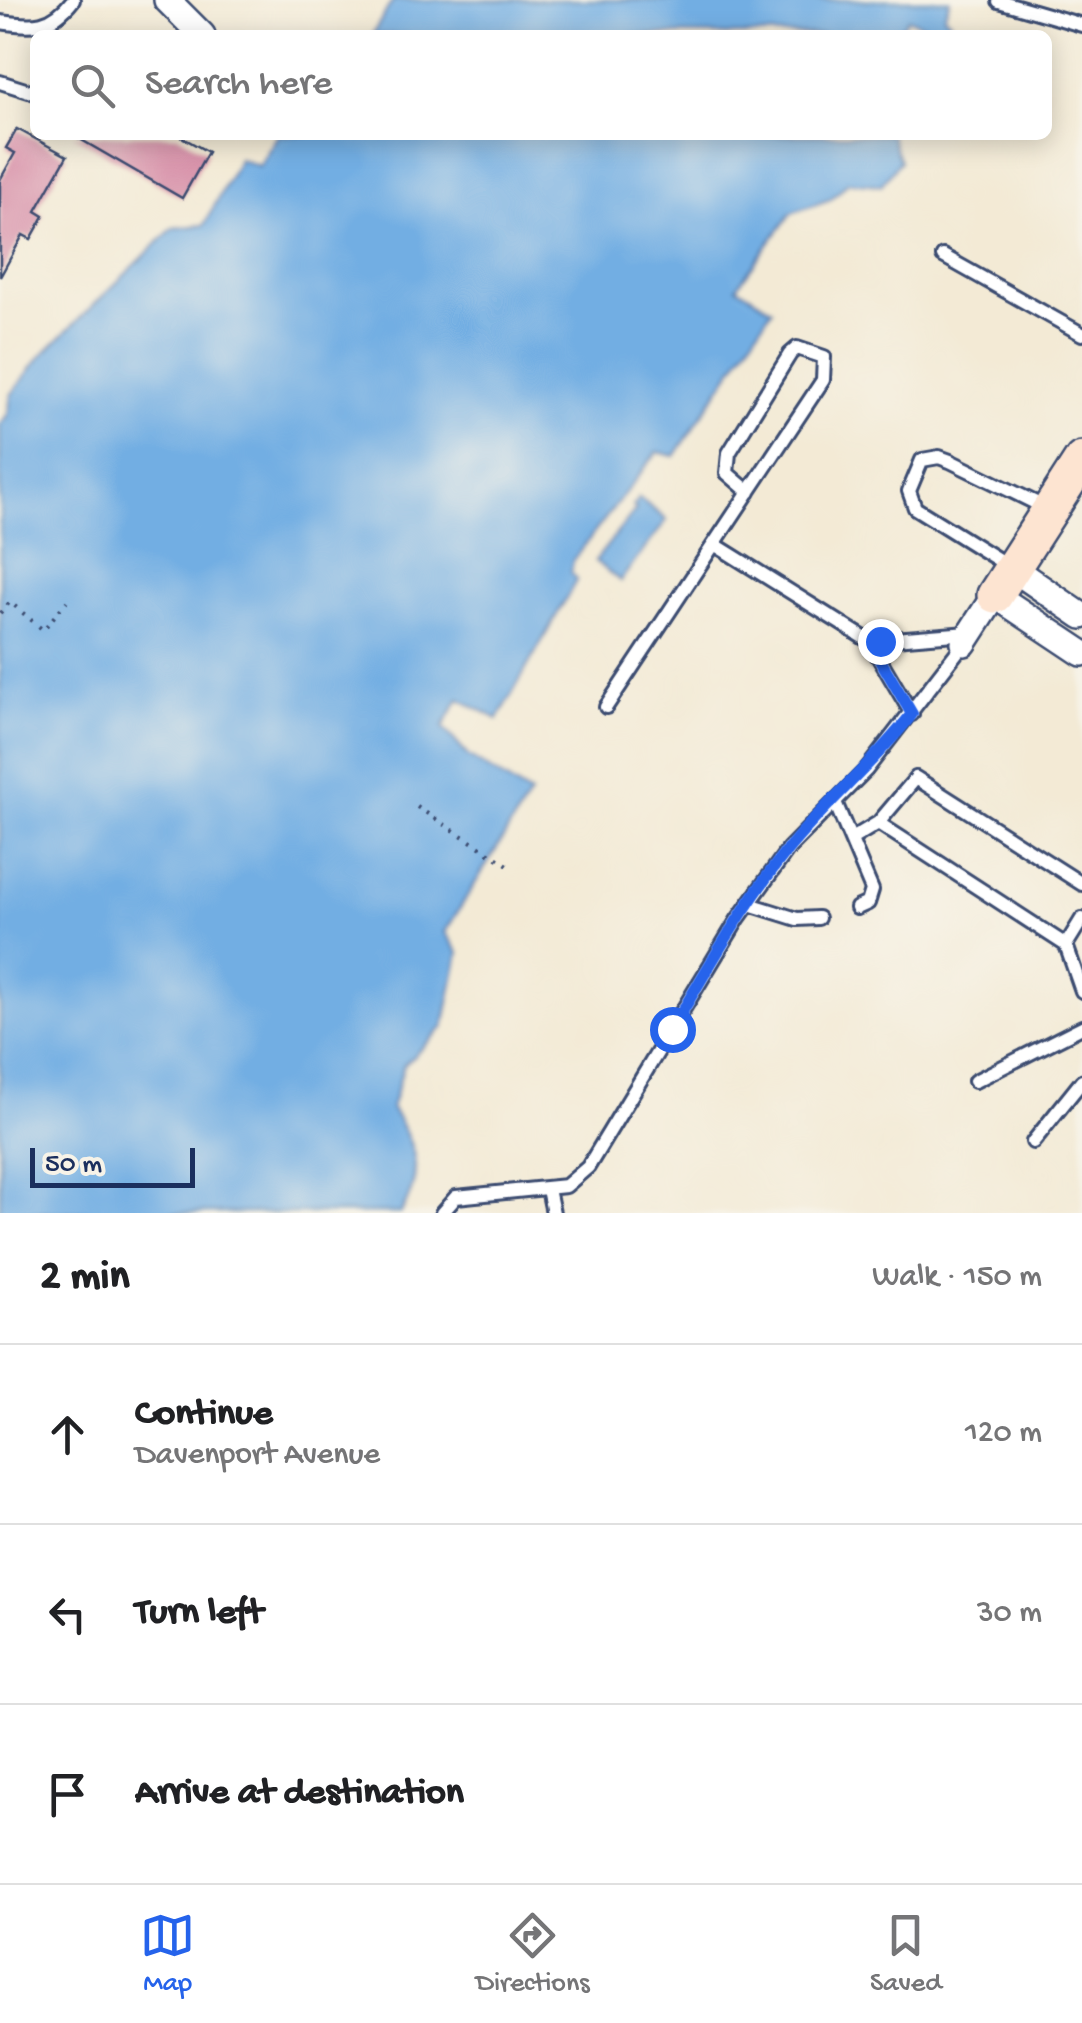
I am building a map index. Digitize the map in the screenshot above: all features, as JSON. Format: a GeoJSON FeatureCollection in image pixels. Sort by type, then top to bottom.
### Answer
{"type":"FeatureCollection","features":[{"type":"Feature","properties":{"kind":"street"},"geometry":{"type":"LineString","coordinates":[[167,0],[197,30]]}},
{"type":"Feature","properties":{"kind":"street"},"geometry":{"type":"LineString","coordinates":[[968,638],[1082,460]]}},
{"type":"Feature","properties":{"kind":"street"},"geometry":{"type":"LineString","coordinates":[[1004,582],[1082,616]]}},
{"type":"Feature","properties":{"kind":"street"},"geometry":{"type":"LineString","coordinates":[[1004,582],[1082,653]]}},
{"type":"Feature","properties":{"kind":"lane"},"geometry":{"type":"LineString","coordinates":[[40,26],[61,16],[74,0]]}},
{"type":"Feature","properties":{"kind":"lane"},"geometry":{"type":"LineString","coordinates":[[999,1],[1082,25]]}},
{"type":"Feature","properties":{"kind":"lane"},"geometry":{"type":"LineString","coordinates":[[0,22],[46,30]]}},
{"type":"Feature","properties":{"kind":"lane"},"geometry":{"type":"LineString","coordinates":[[0,82],[30,91]]}},
{"type":"Feature","properties":{"kind":"lane"},"geometry":{"type":"LineString","coordinates":[[943,256],[1082,334]]}},
{"type":"Feature","properties":{"kind":"lane"},"geometry":{"type":"LineString","coordinates":[[606,706],[749,492],[822,380],[824,357],[816,351],[798,348],[790,354],[728,454],[727,473],[749,492]]}},
{"type":"Feature","properties":{"kind":"lane"},"geometry":{"type":"LineString","coordinates":[[1004,582],[915,508],[910,491],[922,460],[938,457],[950,461],[1050,510]]}},
{"type":"Feature","properties":{"kind":"lane"},"geometry":{"type":"LineString","coordinates":[[714,544],[869,641],[912,714]]}},
{"type":"Feature","properties":{"kind":"lane"},"geometry":{"type":"LineString","coordinates":[[869,641],[968,638]]}},
{"type":"Feature","properties":{"kind":"lane"},"geometry":{"type":"LineString","coordinates":[[442,1213],[456,1197],[566,1186],[588,1167],[749,904],[789,848],[912,714],[968,638]]}},
{"type":"Feature","properties":{"kind":"lane"},"geometry":{"type":"LineString","coordinates":[[853,838],[878,823],[916,778],[1082,884]]}},
{"type":"Feature","properties":{"kind":"lane"},"geometry":{"type":"LineString","coordinates":[[834,802],[853,838],[872,890],[868,903],[857,908]]}},
{"type":"Feature","properties":{"kind":"lane"},"geometry":{"type":"LineString","coordinates":[[878,823],[1066,945],[1082,991]]}},
{"type":"Feature","properties":{"kind":"lane"},"geometry":{"type":"LineString","coordinates":[[749,904],[796,919],[818,918]]}},
{"type":"Feature","properties":{"kind":"lane"},"geometry":{"type":"LineString","coordinates":[[1066,945],[1082,920]]}},
{"type":"Feature","properties":{"kind":"lane"},"geometry":{"type":"LineString","coordinates":[[974,1081],[1082,1027]]}},
{"type":"Feature","properties":{"kind":"lane"},"geometry":{"type":"LineString","coordinates":[[1033,1142],[1082,1081]]}},
{"type":"Feature","properties":{"kind":"lane"},"geometry":{"type":"LineString","coordinates":[[548,1189],[553,1213]]}},
{"type":"Feature","properties":{"kind":"path"},"geometry":{"type":"LineString","coordinates":[[0,614],[10,602],[44,630],[67,601]]}},
{"type":"Feature","properties":{"kind":"path"},"geometry":{"type":"LineString","coordinates":[[417,807],[508,865]]}},
{"type":"Feature","properties":{"kind":"water"},"geometry":{"type":"Polygon","coordinates":[[[393,0],[950,0],[944,16],[950,21],[946,30],[933,30],[908,18],[900,30],[375,30],[393,0]]]}},
{"type":"Feature","properties":{"kind":"water"},"geometry":{"type":"Polygon","coordinates":[[[275,140],[892,140],[900,161],[881,185],[848,182],[831,199],[791,213],[737,287],[772,309],[675,456],[657,452],[573,560],[571,573],[577,579],[498,719],[459,699],[443,727],[468,756],[530,795],[445,932],[459,953],[444,1027],[404,1065],[391,1108],[414,1159],[413,1184],[401,1213],[0,1213],[0,425],[8,414],[11,395],[40,357],[173,228],[204,225],[239,159],[259,166],[275,140]]]}},
{"type":"Feature","properties":{"kind":"water"},"geometry":{"type":"Polygon","coordinates":[[[639,498],[667,520],[620,581],[595,561],[636,509],[633,506],[639,498]]]}},
{"type":"Feature","properties":{"kind":"building"},"geometry":{"type":"Polygon","coordinates":[[[17,129],[30,136],[30,140],[67,156],[36,211],[44,216],[31,239],[23,235],[0,277],[0,180],[15,153],[6,148],[17,129]]]}},
{"type":"Feature","properties":{"kind":"building"},"geometry":{"type":"Polygon","coordinates":[[[82,140],[187,140],[208,152],[182,198],[82,140]]]}},
{"type":"Feature","properties":{"kind":"route"},"geometry":{"type":"LineString","coordinates":[[672,1029],[738,919],[789,848],[866,770],[912,714],[869,641],[880,641]]}}]}
